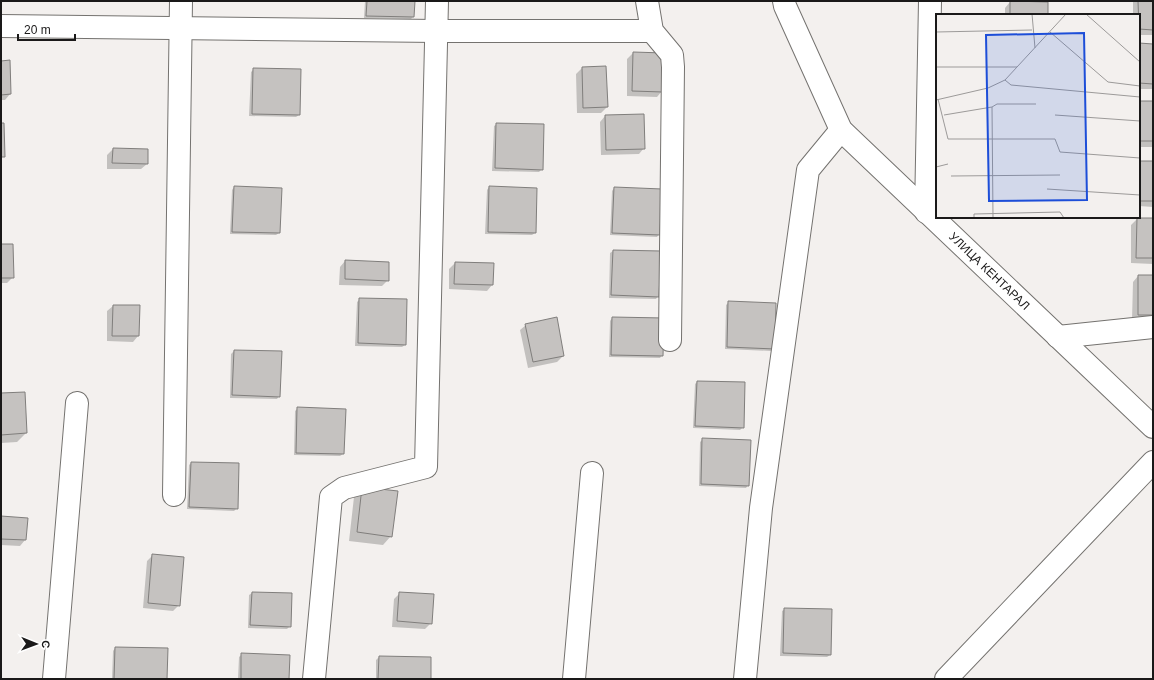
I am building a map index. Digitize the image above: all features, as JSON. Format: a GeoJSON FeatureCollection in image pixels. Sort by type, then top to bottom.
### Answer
{"type":"FeatureCollection","features":[{"type":"Feature","properties":{"kind":"street"},"geometry":{"type":"LineString","coordinates":[[174,495],[181,1]]}},
{"type":"Feature","properties":{"kind":"street"},"geometry":{"type":"LineString","coordinates":[[314,679],[331,497],[344,488],[426,467],[437,1]]}},
{"type":"Feature","properties":{"kind":"street"},"geometry":{"type":"LineString","coordinates":[[647,1],[652,31],[672,55],[674,67],[670,340]]}},
{"type":"Feature","properties":{"kind":"street","name":"УЛИЦА КЕНТАРАЛ"},"geometry":{"type":"LineString","coordinates":[[784,1],[841,130],[1153,427]]}},
{"type":"Feature","properties":{"kind":"street"},"geometry":{"type":"LineString","coordinates":[[926,212],[930,1]]}},
{"type":"Feature","properties":{"kind":"street"},"geometry":{"type":"LineString","coordinates":[[1,26],[437,31],[652,31]]}},
{"type":"Feature","properties":{"kind":"street"},"geometry":{"type":"LineString","coordinates":[[745,679],[761,508],[808,170],[841,130]]}},
{"type":"Feature","properties":{"kind":"street"},"geometry":{"type":"LineString","coordinates":[[1058,337],[1153,327]]}},
{"type":"Feature","properties":{"kind":"street"},"geometry":{"type":"LineString","coordinates":[[54,679],[78,403]]}},
{"type":"Feature","properties":{"kind":"street"},"geometry":{"type":"LineString","coordinates":[[946,679],[1153,462]]}},
{"type":"Feature","properties":{"kind":"street"},"geometry":{"type":"LineString","coordinates":[[574,679],[592,473]]}},
{"type":"Feature","properties":{"kind":"building"},"geometry":{"type":"Polygon","coordinates":[[[367,1],[415,1],[414,17],[366,16],[367,1]]]}},
{"type":"Feature","properties":{"kind":"building"},"geometry":{"type":"Polygon","coordinates":[[[1010,1],[1048,2],[1048,14],[1010,14],[1010,1]]]}},
{"type":"Feature","properties":{"kind":"building"},"geometry":{"type":"Polygon","coordinates":[[[1138,1],[1153,1],[1153,30],[1140,29],[1140,14],[1138,14],[1138,1]]]}},
{"type":"Feature","properties":{"kind":"building"},"geometry":{"type":"Polygon","coordinates":[[[1140,43],[1153,44],[1153,84],[1140,83],[1140,43]]]}},
{"type":"Feature","properties":{"kind":"building"},"geometry":{"type":"Polygon","coordinates":[[[633,52],[664,53],[663,92],[632,91],[633,52]]]}},
{"type":"Feature","properties":{"kind":"building"},"geometry":{"type":"Polygon","coordinates":[[[10,60],[11,94],[1,95],[1,61],[10,60]]]}},
{"type":"Feature","properties":{"kind":"building"},"geometry":{"type":"Polygon","coordinates":[[[606,66],[608,107],[583,108],[582,67],[606,66]]]}},
{"type":"Feature","properties":{"kind":"building"},"geometry":{"type":"Polygon","coordinates":[[[253,68],[301,69],[300,115],[252,114],[253,68]]]}},
{"type":"Feature","properties":{"kind":"building"},"geometry":{"type":"Polygon","coordinates":[[[1140,101],[1153,101],[1153,141],[1140,141],[1140,101]]]}},
{"type":"Feature","properties":{"kind":"building"},"geometry":{"type":"Polygon","coordinates":[[[644,114],[645,149],[606,150],[605,115],[644,114]]]}},
{"type":"Feature","properties":{"kind":"building"},"geometry":{"type":"Polygon","coordinates":[[[1,123],[4,123],[5,157],[1,157],[1,123]]]}},
{"type":"Feature","properties":{"kind":"building"},"geometry":{"type":"Polygon","coordinates":[[[496,123],[544,124],[543,170],[495,168],[496,123]]]}},
{"type":"Feature","properties":{"kind":"building"},"geometry":{"type":"Polygon","coordinates":[[[113,148],[148,149],[148,164],[112,163],[113,148]]]}},
{"type":"Feature","properties":{"kind":"building"},"geometry":{"type":"Polygon","coordinates":[[[1140,161],[1153,161],[1153,201],[1140,201],[1140,161]]]}},
{"type":"Feature","properties":{"kind":"building"},"geometry":{"type":"Polygon","coordinates":[[[234,186],[282,188],[280,233],[232,232],[234,186]]]}},
{"type":"Feature","properties":{"kind":"building"},"geometry":{"type":"Polygon","coordinates":[[[489,186],[537,188],[536,233],[488,232],[489,186]]]}},
{"type":"Feature","properties":{"kind":"building"},"geometry":{"type":"Polygon","coordinates":[[[614,187],[662,189],[660,235],[612,233],[614,187]]]}},
{"type":"Feature","properties":{"kind":"building"},"geometry":{"type":"Polygon","coordinates":[[[1137,218],[1153,218],[1153,258],[1136,258],[1137,218]]]}},
{"type":"Feature","properties":{"kind":"building"},"geometry":{"type":"Polygon","coordinates":[[[1,244],[13,244],[14,278],[1,278],[1,244]]]}},
{"type":"Feature","properties":{"kind":"building"},"geometry":{"type":"Polygon","coordinates":[[[613,250],[661,251],[659,297],[611,295],[613,250]]]}},
{"type":"Feature","properties":{"kind":"building"},"geometry":{"type":"Polygon","coordinates":[[[345,260],[389,262],[389,281],[345,279],[345,260]]]}},
{"type":"Feature","properties":{"kind":"building"},"geometry":{"type":"Polygon","coordinates":[[[455,262],[494,263],[493,285],[454,284],[455,262]]]}},
{"type":"Feature","properties":{"kind":"building"},"geometry":{"type":"Polygon","coordinates":[[[1138,275],[1153,275],[1153,315],[1138,315],[1138,275]]]}},
{"type":"Feature","properties":{"kind":"building"},"geometry":{"type":"Polygon","coordinates":[[[359,298],[407,299],[406,345],[358,343],[359,298]]]}},
{"type":"Feature","properties":{"kind":"building"},"geometry":{"type":"Polygon","coordinates":[[[728,301],[776,303],[775,349],[727,347],[728,301]]]}},
{"type":"Feature","properties":{"kind":"building"},"geometry":{"type":"Polygon","coordinates":[[[113,305],[140,305],[139,336],[112,336],[113,305]]]}},
{"type":"Feature","properties":{"kind":"building"},"geometry":{"type":"Polygon","coordinates":[[[557,317],[564,356],[533,362],[525,324],[557,317]]]}},
{"type":"Feature","properties":{"kind":"building"},"geometry":{"type":"Polygon","coordinates":[[[612,317],[664,318],[663,356],[611,355],[612,317]]]}},
{"type":"Feature","properties":{"kind":"building"},"geometry":{"type":"Polygon","coordinates":[[[234,350],[282,351],[280,397],[232,395],[234,350]]]}},
{"type":"Feature","properties":{"kind":"building"},"geometry":{"type":"Polygon","coordinates":[[[697,381],[745,382],[744,428],[695,426],[697,381]]]}},
{"type":"Feature","properties":{"kind":"building"},"geometry":{"type":"Polygon","coordinates":[[[25,392],[27,433],[1,435],[1,393],[25,392]]]}},
{"type":"Feature","properties":{"kind":"building"},"geometry":{"type":"Polygon","coordinates":[[[297,407],[346,409],[344,454],[296,453],[297,407]]]}},
{"type":"Feature","properties":{"kind":"building"},"geometry":{"type":"Polygon","coordinates":[[[702,438],[751,440],[749,486],[701,484],[702,438]]]}},
{"type":"Feature","properties":{"kind":"building"},"geometry":{"type":"Polygon","coordinates":[[[191,462],[239,463],[238,509],[189,507],[191,462]]]}},
{"type":"Feature","properties":{"kind":"building"},"geometry":{"type":"Polygon","coordinates":[[[362,487],[398,491],[392,537],[357,532],[362,487]]]}},
{"type":"Feature","properties":{"kind":"building"},"geometry":{"type":"Polygon","coordinates":[[[1,516],[28,518],[26,540],[1,539],[1,516]]]}},
{"type":"Feature","properties":{"kind":"building"},"geometry":{"type":"Polygon","coordinates":[[[152,554],[184,557],[180,606],[148,603],[152,554]]]}},
{"type":"Feature","properties":{"kind":"building"},"geometry":{"type":"Polygon","coordinates":[[[252,592],[292,593],[291,627],[250,625],[252,592]]]}},
{"type":"Feature","properties":{"kind":"building"},"geometry":{"type":"Polygon","coordinates":[[[399,592],[434,594],[432,624],[397,621],[399,592]]]}},
{"type":"Feature","properties":{"kind":"building"},"geometry":{"type":"Polygon","coordinates":[[[784,608],[832,609],[831,655],[783,653],[784,608]]]}},
{"type":"Feature","properties":{"kind":"building"},"geometry":{"type":"Polygon","coordinates":[[[115,647],[168,648],[167,679],[114,679],[115,647]]]}},
{"type":"Feature","properties":{"kind":"building"},"geometry":{"type":"Polygon","coordinates":[[[241,653],[290,655],[289,679],[241,679],[241,653]]]}},
{"type":"Feature","properties":{"kind":"building"},"geometry":{"type":"Polygon","coordinates":[[[379,656],[431,657],[431,679],[378,679],[379,656]]]}}]}
